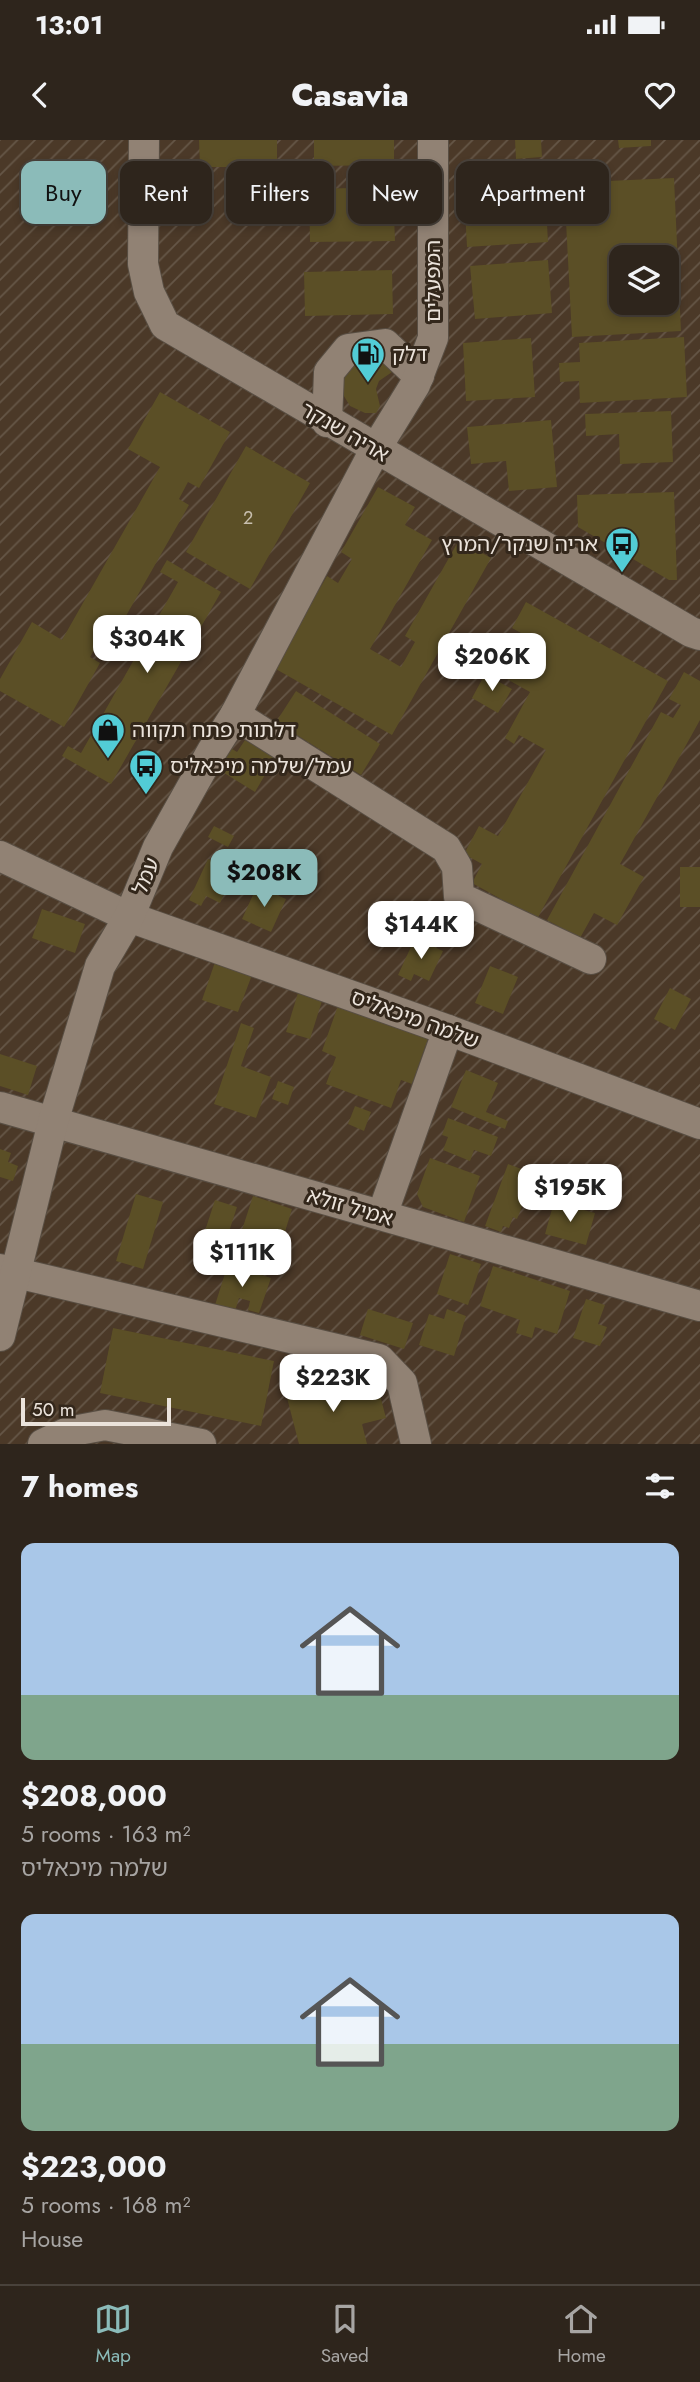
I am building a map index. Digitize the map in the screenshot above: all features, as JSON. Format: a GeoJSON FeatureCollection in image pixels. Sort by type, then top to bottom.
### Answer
{"type":"FeatureCollection","features":[{"type":"Feature","properties":{"kind":"street","name":"אריה שנקר"},"geometry":{"type":"LineString","coordinates":[[144,140],[143,264],[149,292],[165,325],[375,450],[698,634]]}},
{"type":"Feature","properties":{"kind":"street","name":"המפעלים"},"geometry":{"type":"LineString","coordinates":[[375,450],[419,376],[433,338],[433,140]]}},
{"type":"Feature","properties":{"kind":"street"},"geometry":{"type":"LineString","coordinates":[[327,422],[329,372],[348,349],[385,344],[419,376]]}},
{"type":"Feature","properties":{"kind":"street","name":"עמל"},"geometry":{"type":"LineString","coordinates":[[0,1336],[7,1270],[100,965],[129,917],[158,847],[235,715],[375,450]]}},
{"type":"Feature","properties":{"kind":"street"},"geometry":{"type":"LineString","coordinates":[[235,715],[446,848],[457,867],[458,897],[591,960]]}},
{"type":"Feature","properties":{"kind":"street","name":"שלמה מיכאליס"},"geometry":{"type":"LineString","coordinates":[[0,856],[129,917],[447,1030],[700,1124]]}},
{"type":"Feature","properties":{"kind":"street"},"geometry":{"type":"LineString","coordinates":[[382,1215],[447,1030]]}},
{"type":"Feature","properties":{"kind":"street","name":"אמיל זולא"},"geometry":{"type":"LineString","coordinates":[[0,1107],[700,1306]]}},
{"type":"Feature","properties":{"kind":"street"},"geometry":{"type":"LineString","coordinates":[[7,1270],[379,1359],[401,1383],[416,1444]]}},
{"type":"Feature","properties":{"kind":"street"},"geometry":{"type":"LineString","coordinates":[[43,1444],[68,1432],[104,1425],[201,1444]]}},
{"type":"Feature","properties":{"kind":"shaded area"},"geometry":{"type":"Polygon","coordinates":[[[0,140],[700,140],[700,1444],[0,1444],[0,140]]]}},
{"type":"Feature","properties":{"kind":"building"},"geometry":{"type":"Polygon","coordinates":[[[199,140],[277,140],[277,161],[226,161],[226,167],[212,167],[212,161],[200,161],[199,140]]]}},
{"type":"Feature","properties":{"kind":"building"},"geometry":{"type":"Polygon","coordinates":[[[314,140],[394,140],[394,161],[348,161],[348,166],[334,166],[334,161],[314,161],[314,140]]]}},
{"type":"Feature","properties":{"kind":"building"},"geometry":{"type":"Polygon","coordinates":[[[515,140],[541,140],[542,157],[516,159],[515,140]]]}},
{"type":"Feature","properties":{"kind":"building"},"geometry":{"type":"Polygon","coordinates":[[[618,140],[651,140],[651,146],[619,148],[618,140]]]}},
{"type":"Feature","properties":{"kind":"building"},"geometry":{"type":"Polygon","coordinates":[[[674,178],[677,245],[609,245],[609,315],[679,315],[679,287],[681,331],[572,337],[566,224],[609,224],[609,181],[674,178]]]}},
{"type":"Feature","properties":{"kind":"building"},"geometry":{"type":"Polygon","coordinates":[[[334,188],[348,188],[348,224],[394,224],[395,241],[310,242],[310,224],[334,224],[334,188]]]}},
{"type":"Feature","properties":{"kind":"building"},"geometry":{"type":"Polygon","coordinates":[[[466,224],[547,224],[548,242],[467,247],[466,224]]]}},
{"type":"Feature","properties":{"kind":"building"},"geometry":{"type":"Polygon","coordinates":[[[548,260],[552,313],[475,319],[470,266],[548,260]]]}},
{"type":"Feature","properties":{"kind":"building"},"geometry":{"type":"Polygon","coordinates":[[[392,270],[393,314],[305,316],[304,272],[392,270]]]}},
{"type":"Feature","properties":{"kind":"building"},"geometry":{"type":"Polygon","coordinates":[[[684,337],[687,397],[580,403],[579,381],[560,382],[559,363],[580,362],[579,343],[684,337]]]}},
{"type":"Feature","properties":{"kind":"building"},"geometry":{"type":"Polygon","coordinates":[[[531,338],[535,397],[466,401],[463,343],[531,338]]]}},
{"type":"Feature","properties":{"kind":"building"},"geometry":{"type":"Polygon","coordinates":[[[373,352],[395,370],[379,381],[376,389],[380,406],[376,413],[365,413],[350,406],[339,388],[343,367],[373,352]]]}},
{"type":"Feature","properties":{"kind":"building"},"geometry":{"type":"Polygon","coordinates":[[[160,392],[230,432],[199,488],[188,482],[179,499],[189,505],[110,644],[101,639],[90,657],[100,663],[64,727],[0,691],[0,679],[32,622],[62,640],[160,467],[128,449],[160,392]]]}},
{"type":"Feature","properties":{"kind":"building"},"geometry":{"type":"Polygon","coordinates":[[[671,411],[673,462],[620,464],[619,434],[586,436],[585,414],[671,411]]]}},
{"type":"Feature","properties":{"kind":"building"},"geometry":{"type":"Polygon","coordinates":[[[551,420],[557,487],[509,491],[506,461],[471,464],[467,427],[551,420]]]}},
{"type":"Feature","properties":{"kind":"building"},"geometry":{"type":"Polygon","coordinates":[[[246,446],[310,483],[250,589],[186,552],[246,446]]]}},
{"type":"Feature","properties":{"kind":"building"},"geometry":{"type":"Polygon","coordinates":[[[378,487],[415,507],[405,525],[432,540],[370,649],[401,667],[415,642],[405,636],[459,540],[491,558],[392,735],[274,668],[327,576],[338,583],[352,559],[341,552],[378,487]]]}},
{"type":"Feature","properties":{"kind":"building"},"geometry":{"type":"Polygon","coordinates":[[[674,492],[677,580],[669,580],[578,527],[577,495],[674,492]]]}},
{"type":"Feature","properties":{"kind":"building"},"geometry":{"type":"Polygon","coordinates":[[[167,560],[221,592],[111,784],[62,756],[68,746],[81,753],[178,582],[160,572],[167,560]]]}},
{"type":"Feature","properties":{"kind":"building"},"geometry":{"type":"Polygon","coordinates":[[[526,602],[668,681],[537,919],[472,883],[482,864],[464,854],[479,826],[498,836],[546,750],[519,735],[514,744],[505,738],[530,692],[498,674],[521,633],[512,628],[526,602]]]}},
{"type":"Feature","properties":{"kind":"building"},"geometry":{"type":"Polygon","coordinates":[[[684,672],[700,681],[700,720],[620,864],[644,877],[617,925],[594,913],[580,938],[547,920],[661,712],[673,718],[681,705],[669,699],[684,672]]]}},
{"type":"Feature","properties":{"kind":"building"},"geometry":{"type":"Polygon","coordinates":[[[485,674],[512,689],[498,713],[472,698],[485,674]]]}},
{"type":"Feature","properties":{"kind":"building"},"geometry":{"type":"Polygon","coordinates":[[[296,691],[380,744],[361,775],[276,722],[296,691]]]}},
{"type":"Feature","properties":{"kind":"building"},"geometry":{"type":"Polygon","coordinates":[[[245,740],[275,758],[255,792],[208,763],[221,742],[237,752],[245,740]]]}},
{"type":"Feature","properties":{"kind":"building"},"geometry":{"type":"Polygon","coordinates":[[[214,826],[234,836],[228,847],[208,837],[214,826]]]}},
{"type":"Feature","properties":{"kind":"building"},"geometry":{"type":"Polygon","coordinates":[[[208,859],[235,871],[220,903],[206,896],[201,906],[189,900],[208,859]]]}},
{"type":"Feature","properties":{"kind":"building"},"geometry":{"type":"Polygon","coordinates":[[[680,867],[700,867],[700,907],[680,907],[680,867]]]}},
{"type":"Feature","properties":{"kind":"building"},"geometry":{"type":"Polygon","coordinates":[[[288,869],[300,878],[291,890],[279,881],[288,869]]]}},
{"type":"Feature","properties":{"kind":"building"},"geometry":{"type":"Polygon","coordinates":[[[257,886],[286,899],[271,932],[242,919],[257,886]]]}},
{"type":"Feature","properties":{"kind":"building"},"geometry":{"type":"Polygon","coordinates":[[[42,909],[85,924],[75,953],[32,938],[42,909]]]}},
{"type":"Feature","properties":{"kind":"building"},"geometry":{"type":"Polygon","coordinates":[[[415,938],[443,951],[429,981],[414,974],[411,981],[398,975],[415,938]]]}},
{"type":"Feature","properties":{"kind":"building"},"geometry":{"type":"Polygon","coordinates":[[[215,962],[252,975],[238,1012],[202,1000],[215,962]]]}},
{"type":"Feature","properties":{"kind":"building"},"geometry":{"type":"Polygon","coordinates":[[[490,966],[518,977],[503,1014],[475,1003],[490,966]]]}},
{"type":"Feature","properties":{"kind":"building"},"geometry":{"type":"Polygon","coordinates":[[[670,988],[691,999],[675,1030],[654,1019],[670,988]]]}},
{"type":"Feature","properties":{"kind":"building"},"geometry":{"type":"Polygon","coordinates":[[[298,993],[322,1001],[310,1039],[286,1032],[298,993]]]}},
{"type":"Feature","properties":{"kind":"building"},"geometry":{"type":"Polygon","coordinates":[[[340,1000],[430,1033],[412,1084],[401,1080],[391,1108],[326,1084],[336,1057],[322,1051],[340,1000]]]}},
{"type":"Feature","properties":{"kind":"building"},"geometry":{"type":"Polygon","coordinates":[[[241,1023],[254,1028],[241,1066],[271,1077],[256,1118],[214,1104],[241,1023]]]}},
{"type":"Feature","properties":{"kind":"building"},"geometry":{"type":"Polygon","coordinates":[[[0,1054],[37,1066],[28,1095],[0,1086],[0,1054]]]}},
{"type":"Feature","properties":{"kind":"building"},"geometry":{"type":"Polygon","coordinates":[[[466,1070],[498,1083],[486,1112],[508,1121],[505,1129],[451,1107],[466,1070]]]}},
{"type":"Feature","properties":{"kind":"building"},"geometry":{"type":"Polygon","coordinates":[[[278,1081],[294,1087],[288,1105],[272,1099],[278,1081]]]}},
{"type":"Feature","properties":{"kind":"building"},"geometry":{"type":"Polygon","coordinates":[[[355,1106],[371,1112],[364,1131],[348,1124],[355,1106]]]}},
{"type":"Feature","properties":{"kind":"building"},"geometry":{"type":"Polygon","coordinates":[[[448,1118],[498,1137],[491,1156],[474,1150],[470,1161],[443,1150],[448,1137],[442,1135],[448,1118]]]}},
{"type":"Feature","properties":{"kind":"building"},"geometry":{"type":"Polygon","coordinates":[[[0,1149],[11,1153],[8,1162],[18,1166],[13,1181],[0,1177],[0,1149]]]}},
{"type":"Feature","properties":{"kind":"building"},"geometry":{"type":"Polygon","coordinates":[[[430,1158],[480,1176],[464,1222],[423,1207],[417,1194],[430,1158]]]}},
{"type":"Feature","properties":{"kind":"building"},"geometry":{"type":"Polygon","coordinates":[[[508,1164],[527,1171],[517,1196],[525,1199],[517,1219],[513,1217],[509,1228],[503,1226],[501,1232],[485,1226],[508,1164]]]}},
{"type":"Feature","properties":{"kind":"building"},"geometry":{"type":"Polygon","coordinates":[[[136,1194],[163,1202],[143,1269],[116,1261],[136,1194]]]}},
{"type":"Feature","properties":{"kind":"building"},"geometry":{"type":"Polygon","coordinates":[[[253,1196],[292,1209],[280,1248],[240,1236],[253,1196]]]}},
{"type":"Feature","properties":{"kind":"building"},"geometry":{"type":"Polygon","coordinates":[[[215,1200],[237,1207],[224,1247],[202,1240],[215,1200]]]}},
{"type":"Feature","properties":{"kind":"building"},"geometry":{"type":"Polygon","coordinates":[[[554,1202],[595,1213],[586,1245],[545,1234],[554,1202]]]}},
{"type":"Feature","properties":{"kind":"building"},"geometry":{"type":"Polygon","coordinates":[[[450,1254],[481,1264],[468,1305],[437,1294],[450,1254]]]}},
{"type":"Feature","properties":{"kind":"building"},"geometry":{"type":"Polygon","coordinates":[[[228,1264],[271,1278],[259,1313],[248,1310],[250,1301],[239,1298],[235,1311],[215,1305],[228,1264]]]}},
{"type":"Feature","properties":{"kind":"building"},"geometry":{"type":"Polygon","coordinates":[[[493,1266],[570,1291],[557,1334],[535,1327],[532,1338],[516,1333],[520,1320],[480,1306],[493,1266]]]}},
{"type":"Feature","properties":{"kind":"building"},"geometry":{"type":"Polygon","coordinates":[[[586,1299],[605,1305],[598,1324],[607,1327],[600,1346],[573,1338],[586,1299]]]}},
{"type":"Feature","properties":{"kind":"building"},"geometry":{"type":"Polygon","coordinates":[[[368,1309],[413,1323],[404,1349],[360,1335],[368,1309]]]}},
{"type":"Feature","properties":{"kind":"building"},"geometry":{"type":"Polygon","coordinates":[[[447,1309],[466,1316],[454,1356],[419,1345],[429,1314],[444,1319],[447,1309]]]}},
{"type":"Feature","properties":{"kind":"building"},"geometry":{"type":"Polygon","coordinates":[[[113,1328],[274,1361],[261,1426],[100,1393],[113,1328]]]}},
{"type":"Feature","properties":{"kind":"building"},"geometry":{"type":"Polygon","coordinates":[[[350,1377],[356,1400],[380,1395],[386,1418],[362,1424],[367,1444],[299,1444],[286,1394],[350,1377]]]}},
{"type":"Feature","properties":{"kind":"place","name":"דלק"},"geometry":{"type":"Point","coordinates":[368,384]}},
{"type":"Feature","properties":{"kind":"place","name":"אריה שנקר/המרץ"},"geometry":{"type":"Point","coordinates":[622,574]}},
{"type":"Feature","properties":{"kind":"place","name":"דלתות פתח תקווה"},"geometry":{"type":"Point","coordinates":[108,760]}},
{"type":"Feature","properties":{"kind":"place","name":"עמל/שלמה מיכאליס"},"geometry":{"type":"Point","coordinates":[146,796]}}]}
